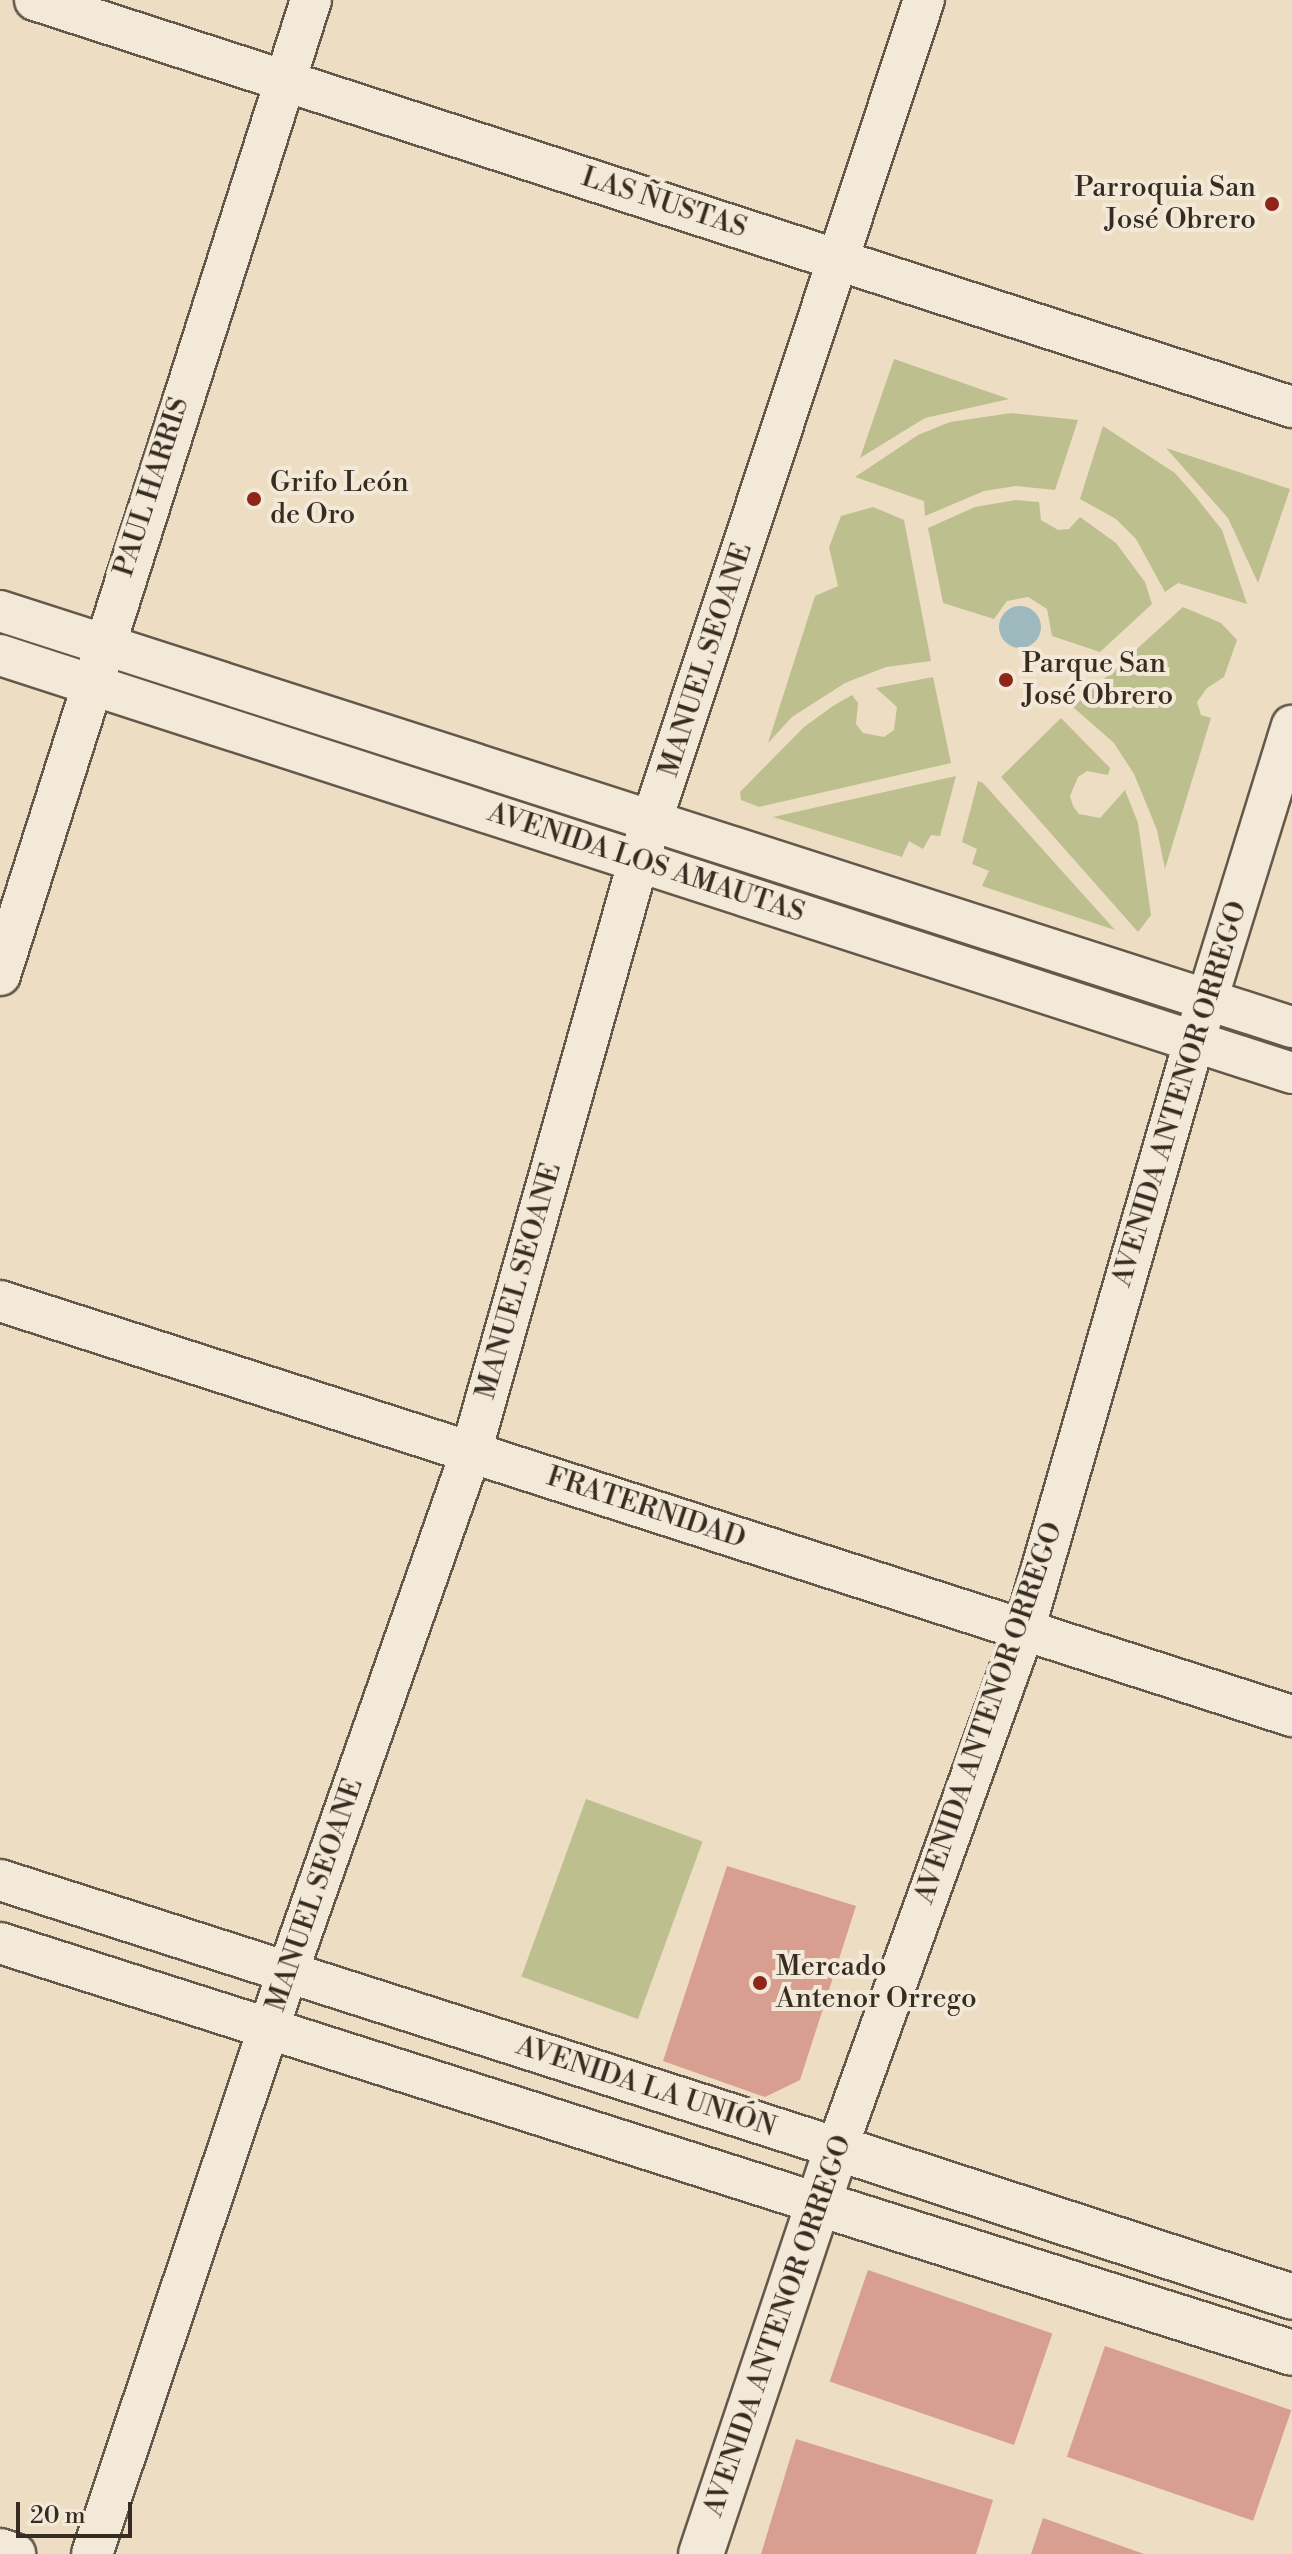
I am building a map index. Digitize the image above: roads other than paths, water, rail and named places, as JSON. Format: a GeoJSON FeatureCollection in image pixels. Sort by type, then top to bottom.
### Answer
{"type":"FeatureCollection","features":[{"type":"Feature","properties":{"kind":"street","name":"LAS ÑUSTAS"},"geometry":{"type":"LineString","coordinates":[[35,0],[1292,407]]}},
{"type":"Feature","properties":{"kind":"street","name":"PAUL HARRIS"},"geometry":{"type":"LineString","coordinates":[[0,975],[89,685],[311,0]]}},
{"type":"Feature","properties":{"kind":"street","name":"MANUEL SEOANE"},"geometry":{"type":"LineString","coordinates":[[92,2554],[287,1974],[471,1452],[639,859],[924,0]]}},
{"type":"Feature","properties":{"kind":"street","name":"AVENIDA LOS AMAUTAS"},"geometry":{"type":"LineString","coordinates":[[0,611],[1292,1027]]}},
{"type":"Feature","properties":{"kind":"street","name":"AVENIDA LOS AMAUTAS"},"geometry":{"type":"LineString","coordinates":[[0,655],[639,859],[1292,1073]]}},
{"type":"Feature","properties":{"kind":"street","name":"AVENIDA ANTENOR ORREGO"},"geometry":{"type":"LineString","coordinates":[[701,2554],[837,2148],[1024,1630],[1194,1042],[1292,726]]}},
{"type":"Feature","properties":{"kind":"street","name":"FRATERNIDAD"},"geometry":{"type":"LineString","coordinates":[[0,1301],[1292,1716]]}},
{"type":"Feature","properties":{"kind":"street","name":"AVENIDA LA UNIÓN"},"geometry":{"type":"LineString","coordinates":[[0,1880],[1292,2297]]}},
{"type":"Feature","properties":{"kind":"street","name":"AVENIDA LA UNIÓN"},"geometry":{"type":"LineString","coordinates":[[0,1943],[1292,2353]]}},
{"type":"Feature","properties":{"kind":"street"},"geometry":{"type":"LineString","coordinates":[[0,2549],[15,2554]]}},
{"type":"Feature","properties":{"kind":"water"},"geometry":{"type":"Polygon","coordinates":[[[1020,606],[1035,612],[1041,627],[1035,642],[1020,648],[1005,642],[999,627],[1005,612],[1020,606]]]}},
{"type":"Feature","properties":{"kind":"place","name":"Parroquia San José Obrero"},"geometry":{"type":"Point","coordinates":[1272,204]}},
{"type":"Feature","properties":{"kind":"place","name":"Grifo León de Oro"},"geometry":{"type":"Point","coordinates":[254,499]}},
{"type":"Feature","properties":{"kind":"place","name":"Parque San José Obrero"},"geometry":{"type":"Point","coordinates":[1006,680]}},
{"type":"Feature","properties":{"kind":"place","name":"Mercado Antenor Orrego"},"geometry":{"type":"Point","coordinates":[760,1983]}}]}
